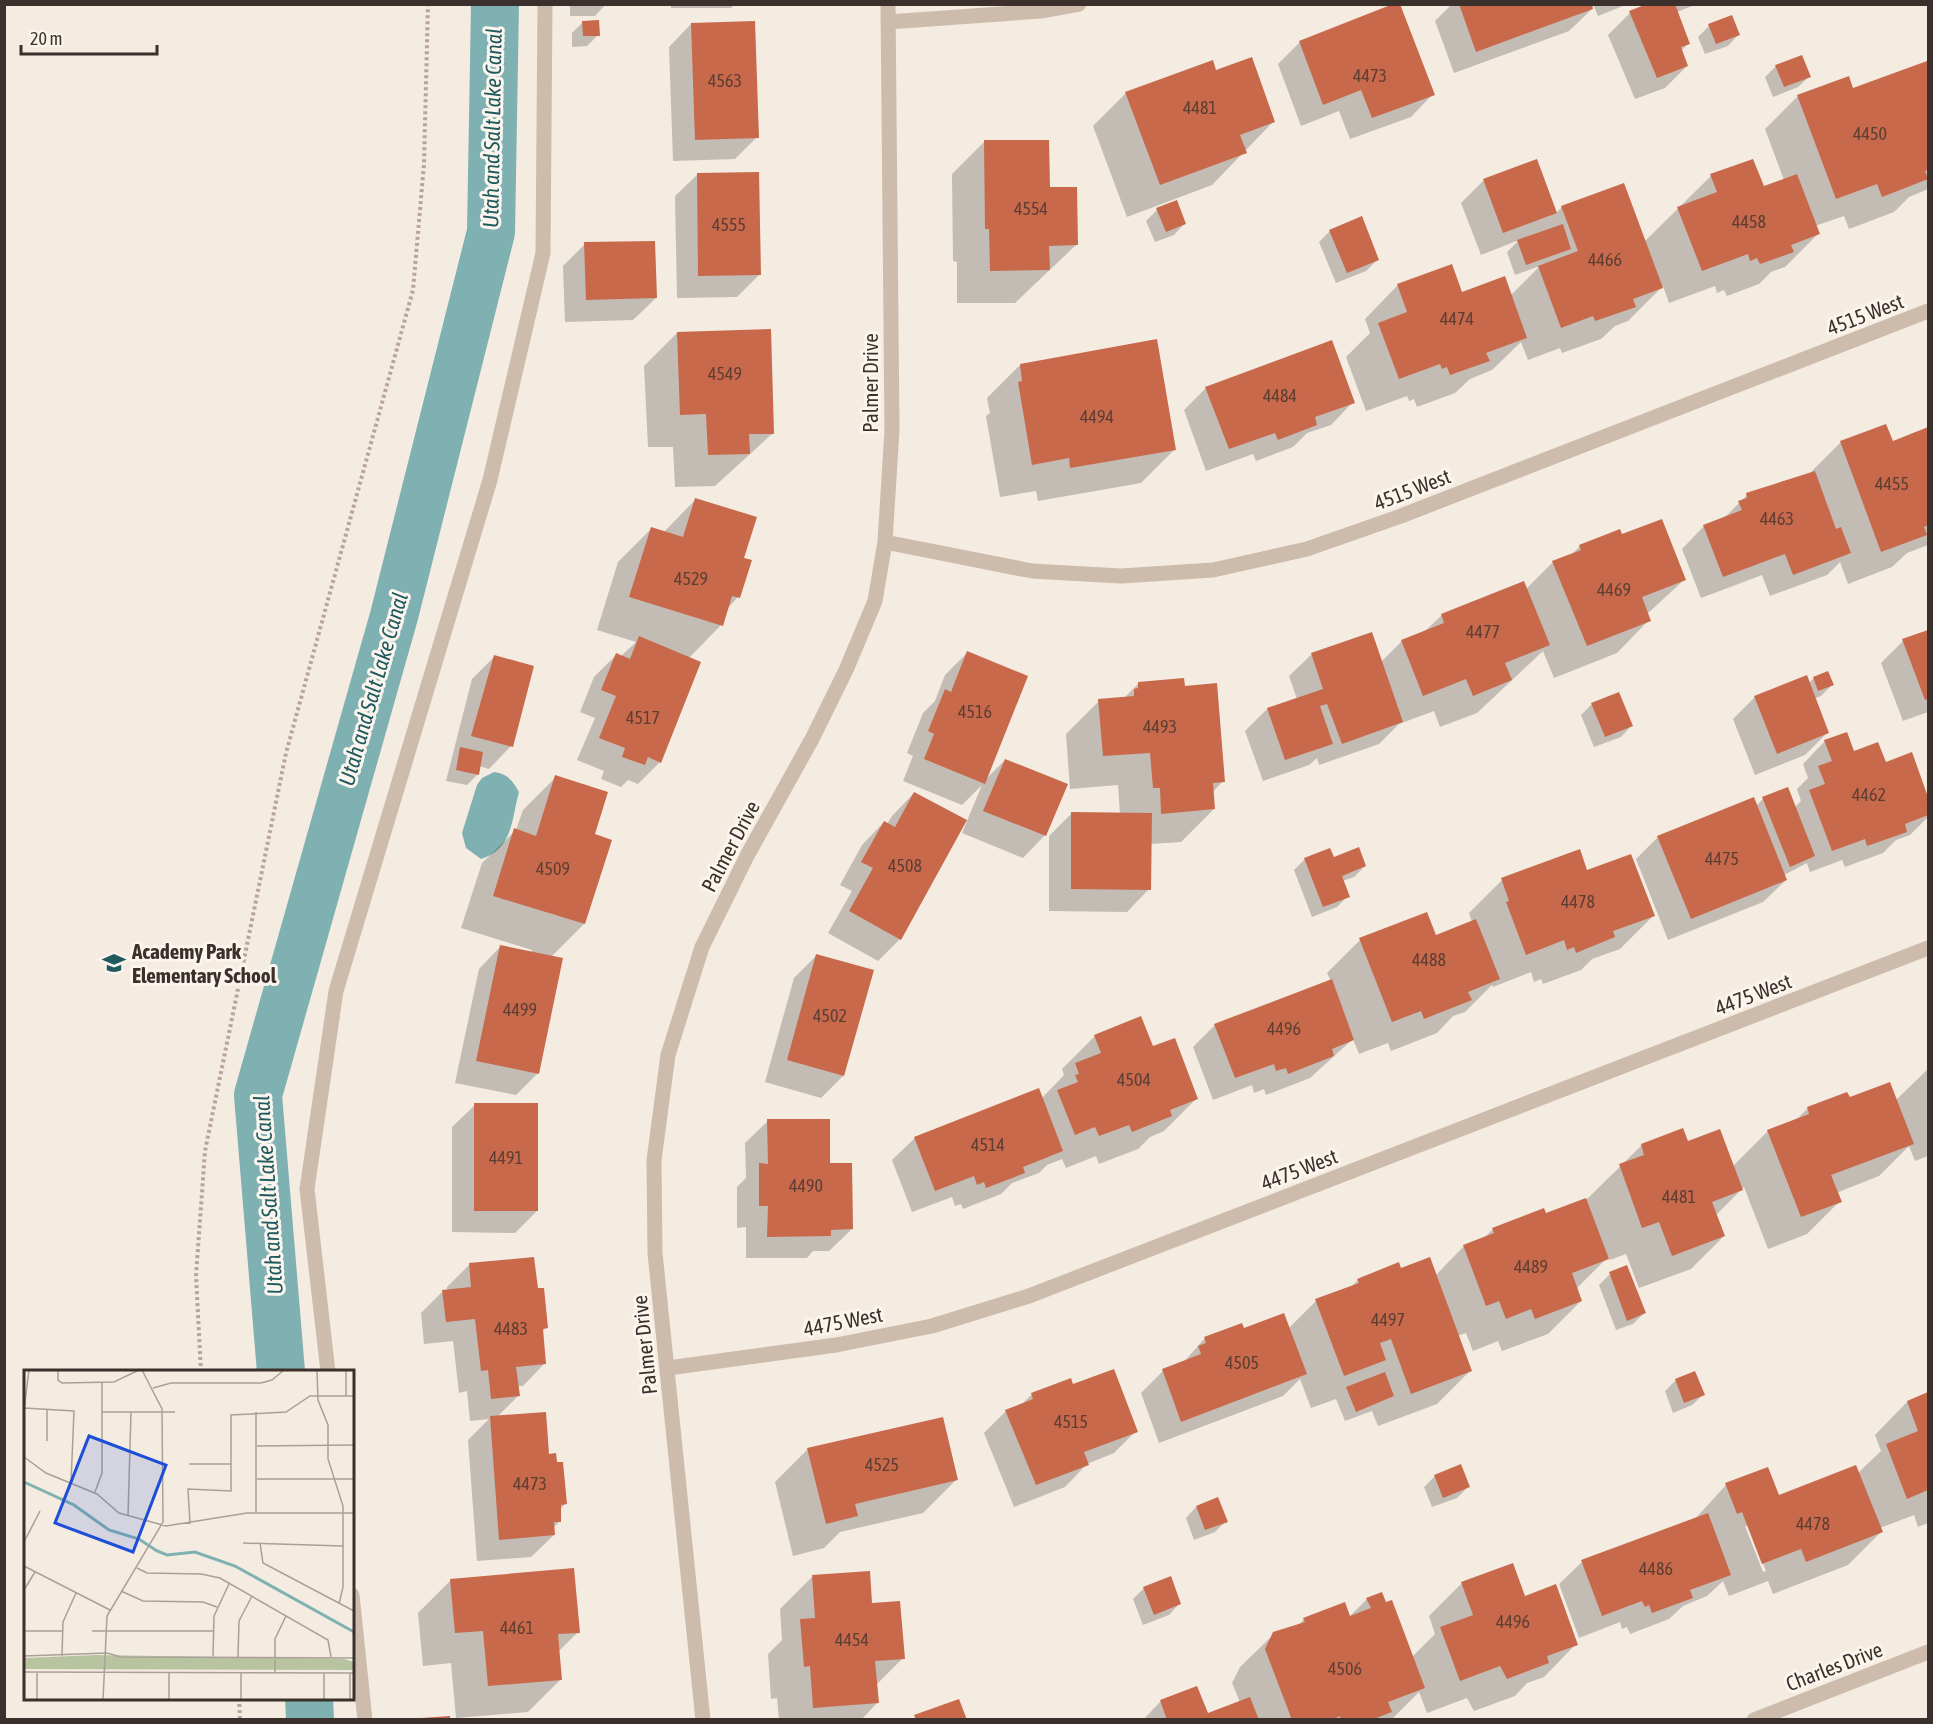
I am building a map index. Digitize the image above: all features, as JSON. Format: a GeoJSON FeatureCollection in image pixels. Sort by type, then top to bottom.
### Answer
{"type":"FeatureCollection","features":[{"type":"Feature","properties":{"kind":"street"},"geometry":{"type":"LineString","coordinates":[[328,1370],[307,1189],[336,991],[490,480],[543,253],[546,4]]}},
{"type":"Feature","properties":{"kind":"street","name":"Palmer Drive"},"geometry":{"type":"LineString","coordinates":[[703,1719],[669,1368],[655,1253],[654,1160],[668,1055],[702,947],[748,854],[846,670],[875,601],[885,542],[892,430],[888,4]]}},
{"type":"Feature","properties":{"kind":"street"},"geometry":{"type":"LineString","coordinates":[[888,22],[1041,11],[1079,4]]}},
{"type":"Feature","properties":{"kind":"street","name":"4515 West"},"geometry":{"type":"LineString","coordinates":[[885,542],[1032,571],[1121,576],[1213,570],[1297,551],[1401,516],[1929,311]]}},
{"type":"Feature","properties":{"kind":"street","name":"4475 West"},"geometry":{"type":"LineString","coordinates":[[669,1368],[761,1357],[932,1326],[1029,1296],[1929,948]]}},
{"type":"Feature","properties":{"kind":"street"},"geometry":{"type":"LineString","coordinates":[[354,1614],[365,1719]]}},
{"type":"Feature","properties":{"kind":"street","name":"Charles Drive"},"geometry":{"type":"LineString","coordinates":[[1754,1719],[1929,1652]]}},
{"type":"Feature","properties":{"kind":"path"},"geometry":{"type":"LineString","coordinates":[[201,1370],[196,1275],[205,1151],[286,753],[413,290],[424,164],[428,4]]}},
{"type":"Feature","properties":{"kind":"path"},"geometry":{"type":"LineString","coordinates":[[239,1700],[240,1719]]}},
{"type":"Feature","properties":{"kind":"water"},"geometry":{"type":"Polygon","coordinates":[[[494,772],[503,774],[519,792],[505,841],[491,854],[481,859],[466,848],[462,833],[477,785],[482,778],[494,772]]]}},
{"type":"Feature","properties":{"kind":"building"},"geometry":{"type":"Polygon","coordinates":[[[1393,4],[1400,4],[1435,95],[1372,118],[1361,90],[1323,105],[1299,41],[1393,4]]]}},
{"type":"Feature","properties":{"kind":"building"},"geometry":{"type":"Polygon","coordinates":[[[1459,4],[1592,4],[1593,9],[1476,52],[1459,4]]]}},
{"type":"Feature","properties":{"kind":"building"},"geometry":{"type":"Polygon","coordinates":[[[1647,4],[1675,4],[1690,44],[1681,47],[1688,66],[1657,78],[1629,11],[1647,4]]]}},
{"type":"Feature","properties":{"kind":"building"},"geometry":{"type":"Polygon","coordinates":[[[1732,15],[1740,35],[1716,44],[1708,24],[1732,15]]]}},
{"type":"Feature","properties":{"kind":"building"},"geometry":{"type":"Polygon","coordinates":[[[599,20],[600,36],[583,36],[582,21],[599,20]]]}},
{"type":"Feature","properties":{"kind":"building"},"geometry":{"type":"Polygon","coordinates":[[[755,21],[759,138],[695,140],[691,23],[755,21]]]}},
{"type":"Feature","properties":{"kind":"building"},"geometry":{"type":"Polygon","coordinates":[[[1802,55],[1811,77],[1784,87],[1775,65],[1802,55]]]}},
{"type":"Feature","properties":{"kind":"building"},"geometry":{"type":"Polygon","coordinates":[[[1252,57],[1275,122],[1240,135],[1247,153],[1160,185],[1125,92],[1213,60],[1216,70],[1252,57]]]}},
{"type":"Feature","properties":{"kind":"building"},"geometry":{"type":"Polygon","coordinates":[[[1927,61],[1928,170],[1925,171],[1928,179],[1882,197],[1877,184],[1836,199],[1797,95],[1849,76],[1853,88],[1927,61]]]}},
{"type":"Feature","properties":{"kind":"building"},"geometry":{"type":"Polygon","coordinates":[[[984,140],[1049,140],[1050,187],[1077,187],[1078,245],[1049,246],[1050,270],[990,271],[989,229],[985,229],[984,140]]]}},
{"type":"Feature","properties":{"kind":"building"},"geometry":{"type":"Polygon","coordinates":[[[1537,159],[1557,213],[1503,233],[1483,179],[1537,159]]]}},
{"type":"Feature","properties":{"kind":"building"},"geometry":{"type":"Polygon","coordinates":[[[1753,159],[1764,186],[1797,174],[1820,234],[1791,245],[1794,252],[1760,264],[1757,258],[1750,261],[1748,254],[1702,271],[1677,207],[1717,192],[1710,174],[1753,159]]]}},
{"type":"Feature","properties":{"kind":"building"},"geometry":{"type":"Polygon","coordinates":[[[759,172],[761,275],[698,276],[697,173],[759,172]]]}},
{"type":"Feature","properties":{"kind":"building"},"geometry":{"type":"Polygon","coordinates":[[[1624,183],[1663,288],[1633,299],[1636,307],[1595,321],[1593,316],[1561,328],[1538,266],[1578,251],[1561,206],[1624,183]]]}},
{"type":"Feature","properties":{"kind":"building"},"geometry":{"type":"Polygon","coordinates":[[[1177,200],[1186,224],[1166,232],[1156,208],[1177,200]]]}},
{"type":"Feature","properties":{"kind":"building"},"geometry":{"type":"Polygon","coordinates":[[[1362,216],[1379,260],[1347,273],[1329,230],[1362,216]]]}},
{"type":"Feature","properties":{"kind":"building"},"geometry":{"type":"Polygon","coordinates":[[[1563,224],[1571,249],[1526,265],[1517,240],[1563,224]]]}},
{"type":"Feature","properties":{"kind":"building"},"geometry":{"type":"Polygon","coordinates":[[[655,241],[657,298],[586,300],[584,242],[655,241]]]}},
{"type":"Feature","properties":{"kind":"building"},"geometry":{"type":"Polygon","coordinates":[[[1452,264],[1462,292],[1505,276],[1527,338],[1486,353],[1490,361],[1450,375],[1447,367],[1442,369],[1440,364],[1399,379],[1378,323],[1407,312],[1397,284],[1452,264]]]}},
{"type":"Feature","properties":{"kind":"building"},"geometry":{"type":"Polygon","coordinates":[[[771,329],[774,434],[749,434],[750,454],[708,455],[706,414],[680,415],[677,332],[771,329]]]}},
{"type":"Feature","properties":{"kind":"building"},"geometry":{"type":"Polygon","coordinates":[[[1157,339],[1176,450],[1070,468],[1069,458],[1032,465],[1018,382],[1022,381],[1020,364],[1157,339]]]}},
{"type":"Feature","properties":{"kind":"building"},"geometry":{"type":"Polygon","coordinates":[[[1332,340],[1355,403],[1315,417],[1317,425],[1278,440],[1275,433],[1229,449],[1205,387],[1332,340]]]}},
{"type":"Feature","properties":{"kind":"building"},"geometry":{"type":"Polygon","coordinates":[[[1886,424],[1893,441],[1928,427],[1928,525],[1924,527],[1927,535],[1881,552],[1840,441],[1886,424]]]}},
{"type":"Feature","properties":{"kind":"building"},"geometry":{"type":"Polygon","coordinates":[[[1815,471],[1836,529],[1841,527],[1851,553],[1793,575],[1785,554],[1723,577],[1703,525],[1742,510],[1738,501],[1747,498],[1746,493],[1815,471]]]}},
{"type":"Feature","properties":{"kind":"building"},"geometry":{"type":"Polygon","coordinates":[[[695,498],[757,517],[744,558],[752,560],[740,598],[732,596],[723,626],[629,597],[651,527],[683,537],[695,498]]]}},
{"type":"Feature","properties":{"kind":"building"},"geometry":{"type":"Polygon","coordinates":[[[1662,519],[1686,580],[1642,597],[1651,621],[1587,646],[1552,561],[1581,550],[1579,545],[1620,529],[1622,534],[1662,519]]]}},
{"type":"Feature","properties":{"kind":"building"},"geometry":{"type":"Polygon","coordinates":[[[1524,581],[1550,645],[1505,663],[1512,680],[1473,696],[1466,679],[1423,696],[1401,640],[1444,623],[1441,614],[1524,581]]]}},
{"type":"Feature","properties":{"kind":"building"},"geometry":{"type":"Polygon","coordinates":[[[1928,630],[1928,699],[1925,700],[1902,639],[1928,630]]]}},
{"type":"Feature","properties":{"kind":"building"},"geometry":{"type":"Polygon","coordinates":[[[1372,632],[1403,722],[1342,744],[1327,704],[1320,706],[1333,744],[1285,760],[1267,708],[1323,689],[1311,653],[1372,632]]]}},
{"type":"Feature","properties":{"kind":"building"},"geometry":{"type":"Polygon","coordinates":[[[639,636],[701,662],[661,763],[648,757],[645,765],[622,757],[625,748],[599,738],[616,696],[601,690],[616,653],[630,659],[639,636]]]}},
{"type":"Feature","properties":{"kind":"building"},"geometry":{"type":"Polygon","coordinates":[[[967,651],[1028,676],[985,784],[924,759],[934,734],[928,731],[945,689],[951,692],[967,651]]]}},
{"type":"Feature","properties":{"kind":"building"},"geometry":{"type":"Polygon","coordinates":[[[494,655],[534,666],[513,747],[471,736],[494,655]]]}},
{"type":"Feature","properties":{"kind":"building"},"geometry":{"type":"Polygon","coordinates":[[[1828,671],[1834,685],[1818,691],[1813,677],[1828,671]]]}},
{"type":"Feature","properties":{"kind":"building"},"geometry":{"type":"Polygon","coordinates":[[[1807,675],[1829,733],[1777,754],[1754,696],[1807,675]]]}},
{"type":"Feature","properties":{"kind":"building"},"geometry":{"type":"Polygon","coordinates":[[[1184,678],[1185,686],[1217,683],[1225,782],[1213,783],[1215,809],[1161,814],[1160,788],[1153,788],[1150,753],[1103,756],[1098,699],[1134,696],[1134,689],[1138,688],[1138,682],[1184,678]]]}},
{"type":"Feature","properties":{"kind":"building"},"geometry":{"type":"Polygon","coordinates":[[[1619,692],[1633,726],[1605,737],[1591,703],[1619,692]]]}},
{"type":"Feature","properties":{"kind":"building"},"geometry":{"type":"Polygon","coordinates":[[[1847,732],[1854,751],[1878,742],[1886,762],[1912,752],[1928,797],[1928,815],[1905,824],[1907,832],[1867,846],[1865,839],[1832,851],[1809,790],[1825,784],[1818,766],[1832,761],[1824,740],[1847,732]]]}},
{"type":"Feature","properties":{"kind":"building"},"geometry":{"type":"Polygon","coordinates":[[[460,747],[483,752],[479,775],[456,770],[460,747]]]}},
{"type":"Feature","properties":{"kind":"building"},"geometry":{"type":"Polygon","coordinates":[[[1005,759],[1068,784],[1046,836],[983,811],[1005,759]]]}},
{"type":"Feature","properties":{"kind":"building"},"geometry":{"type":"Polygon","coordinates":[[[555,775],[608,792],[595,834],[612,840],[585,924],[493,896],[514,828],[536,836],[555,775]]]}},
{"type":"Feature","properties":{"kind":"building"},"geometry":{"type":"Polygon","coordinates":[[[1788,787],[1815,856],[1790,867],[1762,797],[1788,787]]]}},
{"type":"Feature","properties":{"kind":"building"},"geometry":{"type":"Polygon","coordinates":[[[914,792],[967,820],[901,940],[849,911],[873,868],[861,862],[884,821],[895,827],[914,792]]]}},
{"type":"Feature","properties":{"kind":"building"},"geometry":{"type":"Polygon","coordinates":[[[1754,797],[1787,880],[1691,919],[1657,836],[1754,797]]]}},
{"type":"Feature","properties":{"kind":"building"},"geometry":{"type":"Polygon","coordinates":[[[1071,812],[1152,813],[1151,890],[1071,889],[1071,812]]]}},
{"type":"Feature","properties":{"kind":"building"},"geometry":{"type":"Polygon","coordinates":[[[1359,847],[1366,866],[1342,876],[1350,897],[1323,907],[1304,858],[1330,848],[1334,857],[1359,847]]]}},
{"type":"Feature","properties":{"kind":"building"},"geometry":{"type":"Polygon","coordinates":[[[1580,849],[1587,870],[1631,854],[1655,916],[1613,931],[1615,937],[1576,953],[1574,947],[1567,950],[1564,940],[1526,955],[1506,902],[1509,901],[1501,878],[1580,849]]]}},
{"type":"Feature","properties":{"kind":"building"},"geometry":{"type":"Polygon","coordinates":[[[1427,912],[1436,935],[1476,919],[1500,979],[1468,992],[1472,1000],[1424,1019],[1421,1011],[1392,1022],[1359,938],[1427,912]]]}},
{"type":"Feature","properties":{"kind":"building"},"geometry":{"type":"Polygon","coordinates":[[[500,945],[563,958],[539,1074],[476,1061],[500,945]]]}},
{"type":"Feature","properties":{"kind":"building"},"geometry":{"type":"Polygon","coordinates":[[[816,954],[874,970],[844,1076],[787,1060],[816,954]]]}},
{"type":"Feature","properties":{"kind":"building"},"geometry":{"type":"Polygon","coordinates":[[[1332,979],[1354,1040],[1332,1049],[1334,1056],[1288,1074],[1286,1068],[1276,1071],[1274,1064],[1235,1078],[1214,1024],[1332,979]]]}},
{"type":"Feature","properties":{"kind":"building"},"geometry":{"type":"Polygon","coordinates":[[[1141,1016],[1153,1046],[1175,1038],[1198,1099],[1170,1110],[1172,1116],[1132,1132],[1129,1125],[1099,1136],[1095,1127],[1075,1135],[1057,1090],[1078,1082],[1075,1075],[1079,1074],[1075,1063],[1101,1053],[1094,1035],[1141,1016]]]}},
{"type":"Feature","properties":{"kind":"building"},"geometry":{"type":"Polygon","coordinates":[[[1890,1082],[1914,1144],[1831,1175],[1842,1202],[1801,1217],[1767,1130],[1809,1114],[1807,1107],[1847,1092],[1850,1097],[1890,1082]]]}},
{"type":"Feature","properties":{"kind":"building"},"geometry":{"type":"Polygon","coordinates":[[[1039,1088],[1063,1151],[1023,1167],[1025,1173],[986,1188],[984,1182],[977,1185],[974,1176],[935,1191],[914,1137],[1039,1088]]]}},
{"type":"Feature","properties":{"kind":"building"},"geometry":{"type":"Polygon","coordinates":[[[474,1103],[538,1103],[538,1211],[474,1211],[474,1103]]]}},
{"type":"Feature","properties":{"kind":"building"},"geometry":{"type":"Polygon","coordinates":[[[767,1119],[830,1119],[830,1163],[852,1163],[853,1229],[831,1230],[831,1236],[767,1237],[768,1206],[759,1206],[759,1163],[768,1164],[767,1119]]]}},
{"type":"Feature","properties":{"kind":"building"},"geometry":{"type":"Polygon","coordinates":[[[1683,1128],[1688,1141],[1720,1129],[1743,1190],[1712,1202],[1725,1236],[1672,1256],[1659,1222],[1642,1228],[1619,1164],[1644,1155],[1641,1144],[1683,1128]]]}},
{"type":"Feature","properties":{"kind":"building"},"geometry":{"type":"Polygon","coordinates":[[[1586,1198],[1609,1259],[1572,1273],[1582,1301],[1535,1319],[1531,1309],[1506,1319],[1499,1301],[1486,1306],[1463,1245],[1494,1233],[1492,1228],[1544,1208],[1546,1213],[1586,1198]]]}},
{"type":"Feature","properties":{"kind":"building"},"geometry":{"type":"Polygon","coordinates":[[[534,1257],[538,1288],[544,1288],[548,1328],[543,1329],[546,1364],[516,1367],[520,1396],[491,1399],[488,1370],[481,1371],[475,1319],[446,1322],[442,1290],[471,1287],[469,1263],[534,1257]]]}},
{"type":"Feature","properties":{"kind":"building"},"geometry":{"type":"Polygon","coordinates":[[[1430,1257],[1472,1371],[1411,1394],[1391,1339],[1380,1343],[1386,1360],[1344,1376],[1315,1299],[1359,1283],[1357,1279],[1399,1262],[1401,1268],[1430,1257]]]}},
{"type":"Feature","properties":{"kind":"building"},"geometry":{"type":"Polygon","coordinates":[[[1627,1265],[1646,1313],[1627,1321],[1609,1272],[1627,1265]]]}},
{"type":"Feature","properties":{"kind":"building"},"geometry":{"type":"Polygon","coordinates":[[[1284,1313],[1307,1374],[1181,1422],[1162,1369],[1201,1354],[1198,1346],[1206,1343],[1204,1337],[1242,1323],[1244,1328],[1284,1313]]]}},
{"type":"Feature","properties":{"kind":"building"},"geometry":{"type":"Polygon","coordinates":[[[1114,1369],[1138,1432],[1084,1452],[1089,1465],[1036,1485],[1005,1410],[1033,1399],[1031,1393],[1071,1378],[1073,1384],[1114,1369]]]}},
{"type":"Feature","properties":{"kind":"building"},"geometry":{"type":"Polygon","coordinates":[[[1695,1371],[1705,1395],[1684,1403],[1675,1379],[1695,1371]]]}},
{"type":"Feature","properties":{"kind":"building"},"geometry":{"type":"Polygon","coordinates":[[[1385,1372],[1394,1396],[1356,1412],[1346,1387],[1385,1372]]]}},
{"type":"Feature","properties":{"kind":"building"},"geometry":{"type":"Polygon","coordinates":[[[1928,1392],[1928,1490],[1907,1499],[1886,1444],[1918,1431],[1907,1401],[1928,1392]]]}},
{"type":"Feature","properties":{"kind":"building"},"geometry":{"type":"Polygon","coordinates":[[[546,1412],[549,1454],[556,1453],[557,1462],[563,1462],[567,1504],[561,1505],[561,1522],[554,1522],[555,1535],[499,1540],[490,1416],[546,1412]]]}},
{"type":"Feature","properties":{"kind":"building"},"geometry":{"type":"Polygon","coordinates":[[[943,1417],[958,1480],[855,1504],[858,1516],[826,1524],[807,1448],[943,1417]]]}},
{"type":"Feature","properties":{"kind":"building"},"geometry":{"type":"Polygon","coordinates":[[[1461,1464],[1470,1487],[1443,1498],[1434,1475],[1461,1464]]]}},
{"type":"Feature","properties":{"kind":"building"},"geometry":{"type":"Polygon","coordinates":[[[1856,1465],[1883,1532],[1806,1562],[1801,1549],[1762,1564],[1742,1512],[1737,1514],[1725,1483],[1768,1467],[1779,1495],[1856,1465]]]}},
{"type":"Feature","properties":{"kind":"building"},"geometry":{"type":"Polygon","coordinates":[[[1218,1497],[1228,1522],[1205,1530],[1196,1506],[1218,1497]]]}},
{"type":"Feature","properties":{"kind":"building"},"geometry":{"type":"Polygon","coordinates":[[[1708,1513],[1731,1575],[1690,1590],[1693,1598],[1652,1613],[1649,1605],[1645,1607],[1642,1601],[1602,1616],[1581,1560],[1708,1513]]]}},
{"type":"Feature","properties":{"kind":"building"},"geometry":{"type":"Polygon","coordinates":[[[1513,1563],[1525,1596],[1556,1584],[1578,1645],[1547,1656],[1549,1663],[1507,1679],[1500,1666],[1460,1681],[1440,1627],[1473,1615],[1461,1582],[1513,1563]]]}},
{"type":"Feature","properties":{"kind":"building"},"geometry":{"type":"Polygon","coordinates":[[[574,1568],[580,1633],[558,1634],[562,1680],[488,1686],[483,1631],[455,1633],[450,1579],[574,1568]]]}},
{"type":"Feature","properties":{"kind":"building"},"geometry":{"type":"Polygon","coordinates":[[[870,1571],[872,1603],[900,1601],[905,1659],[875,1661],[879,1703],[813,1708],[810,1666],[804,1667],[800,1619],[815,1618],[812,1575],[870,1571]]]}},
{"type":"Feature","properties":{"kind":"building"},"geometry":{"type":"Polygon","coordinates":[[[1171,1576],[1181,1604],[1154,1615],[1143,1587],[1171,1576]]]}},
{"type":"Feature","properties":{"kind":"building"},"geometry":{"type":"Polygon","coordinates":[[[1382,1592],[1386,1602],[1392,1600],[1425,1688],[1388,1702],[1392,1712],[1371,1720],[1341,1720],[1340,1716],[1331,1720],[1292,1720],[1265,1649],[1273,1632],[1305,1622],[1303,1618],[1345,1602],[1350,1616],[1371,1608],[1366,1598],[1382,1592]]]}},
{"type":"Feature","properties":{"kind":"building"},"geometry":{"type":"Polygon","coordinates":[[[1197,1686],[1208,1713],[1250,1697],[1259,1720],[1167,1720],[1160,1700],[1197,1686]]]}},
{"type":"Feature","properties":{"kind":"building"},"geometry":{"type":"Polygon","coordinates":[[[959,1699],[967,1720],[916,1720],[914,1715],[959,1699]]]}},
{"type":"Feature","properties":{"kind":"building"},"geometry":{"type":"Polygon","coordinates":[[[450,1716],[450,1720],[421,1720],[421,1718],[450,1716]]]}},
{"type":"Feature","properties":{"kind":"waterway","name":"Utah and Salt Lake Canal"},"geometry":{"type":"LineString","coordinates":[[281,1370],[258,1095],[394,616],[491,232],[495,4]]}},
{"type":"Feature","properties":{"kind":"waterway","name":"Utah and Salt Lake Canal"},"geometry":{"type":"LineString","coordinates":[[309,1700],[310,1720]]}},
{"type":"Feature","properties":{"kind":"place","name":"Academy Park Elementary School"},"geometry":{"type":"Point","coordinates":[114,963]}}]}
